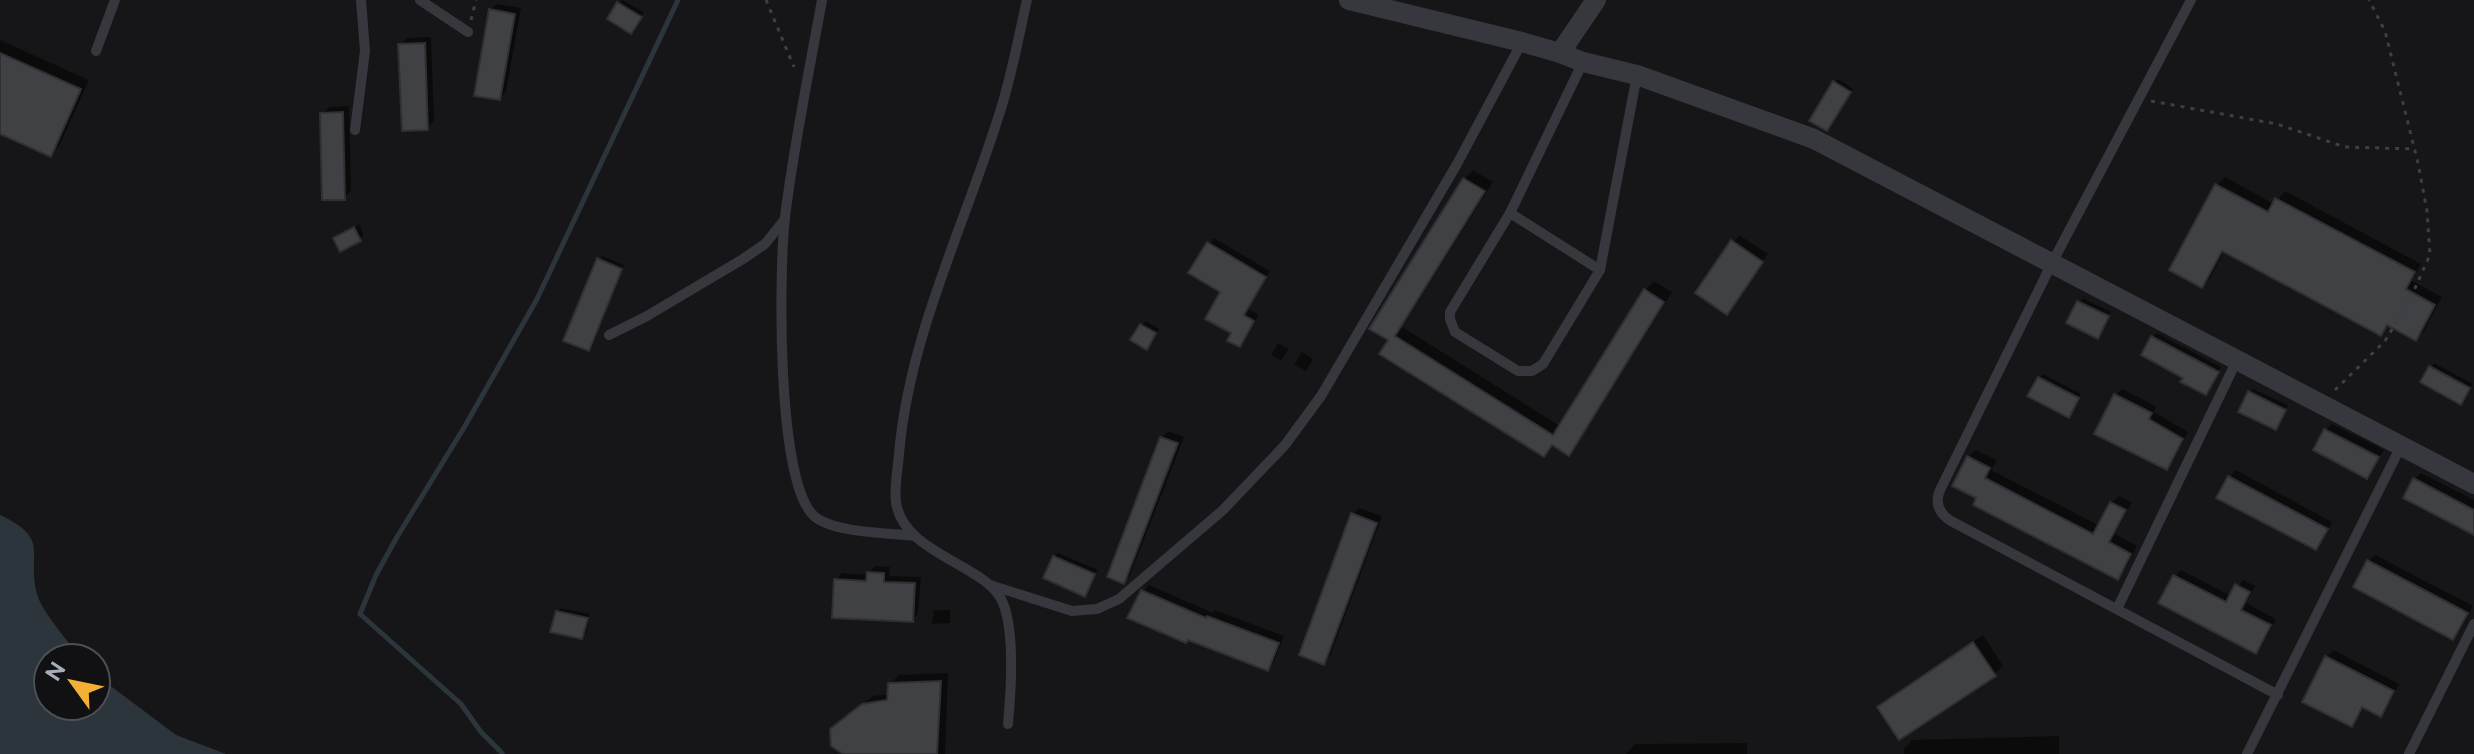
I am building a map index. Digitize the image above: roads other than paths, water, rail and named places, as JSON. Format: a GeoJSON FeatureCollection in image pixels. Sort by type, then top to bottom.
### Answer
{"type":"FeatureCollection","features":[{"type":"Feature","properties":{"kind":"street"},"geometry":{"type":"LineString","coordinates":[[1349,0],[1522,42],[1637,75],[1814,139],[2474,484]]}},
{"type":"Feature","properties":{"kind":"street"},"geometry":{"type":"LineString","coordinates":[[1560,53],[1596,0]]}},
{"type":"Feature","properties":{"kind":"lane"},"geometry":{"type":"LineString","coordinates":[[96,51],[115,0]]}},
{"type":"Feature","properties":{"kind":"lane"},"geometry":{"type":"LineString","coordinates":[[355,130],[365,51],[361,0]]}},
{"type":"Feature","properties":{"kind":"lane"},"geometry":{"type":"LineString","coordinates":[[420,0],[468,32]]}},
{"type":"Feature","properties":{"kind":"lane"},"geometry":{"type":"LineString","coordinates":[[822,0],[785,219],[785,414],[794,469],[805,505],[816,518],[833,526],[915,536]]}},
{"type":"Feature","properties":{"kind":"lane"},"geometry":{"type":"LineString","coordinates":[[1027,0],[999,115],[921,338],[902,416],[896,503],[903,521],[915,536],[945,558],[990,585],[1072,611],[1097,609],[1119,599],[1223,510],[1285,445],[1321,396],[1457,164],[1522,42]]}},
{"type":"Feature","properties":{"kind":"lane"},"geometry":{"type":"LineString","coordinates":[[2191,0],[2052,263],[1938,494],[1938,507],[1951,521],[2278,695]]}},
{"type":"Feature","properties":{"kind":"lane"},"geometry":{"type":"LineString","coordinates":[[1583,62],[1510,213],[1453,305],[1450,319],[1455,332],[1518,371],[1532,371],[1543,364],[1600,270],[1637,75]]}},
{"type":"Feature","properties":{"kind":"lane"},"geometry":{"type":"LineString","coordinates":[[1510,213],[1600,270]]}},
{"type":"Feature","properties":{"kind":"lane"},"geometry":{"type":"LineString","coordinates":[[609,335],[743,259],[765,244],[785,219]]}},
{"type":"Feature","properties":{"kind":"lane"},"geometry":{"type":"LineString","coordinates":[[2117,609],[2237,360]]}},
{"type":"Feature","properties":{"kind":"lane"},"geometry":{"type":"LineString","coordinates":[[2247,754],[2401,446]]}},
{"type":"Feature","properties":{"kind":"lane"},"geometry":{"type":"LineString","coordinates":[[990,585],[1003,601],[1006,612],[1012,678],[1008,724]]}},
{"type":"Feature","properties":{"kind":"lane"},"geometry":{"type":"LineString","coordinates":[[2409,754],[2474,624]]}},
{"type":"Feature","properties":{"kind":"waterway"},"geometry":{"type":"LineString","coordinates":[[502,753],[481,732],[461,704],[360,614],[376,575],[397,537],[537,299],[678,0]]}}]}
